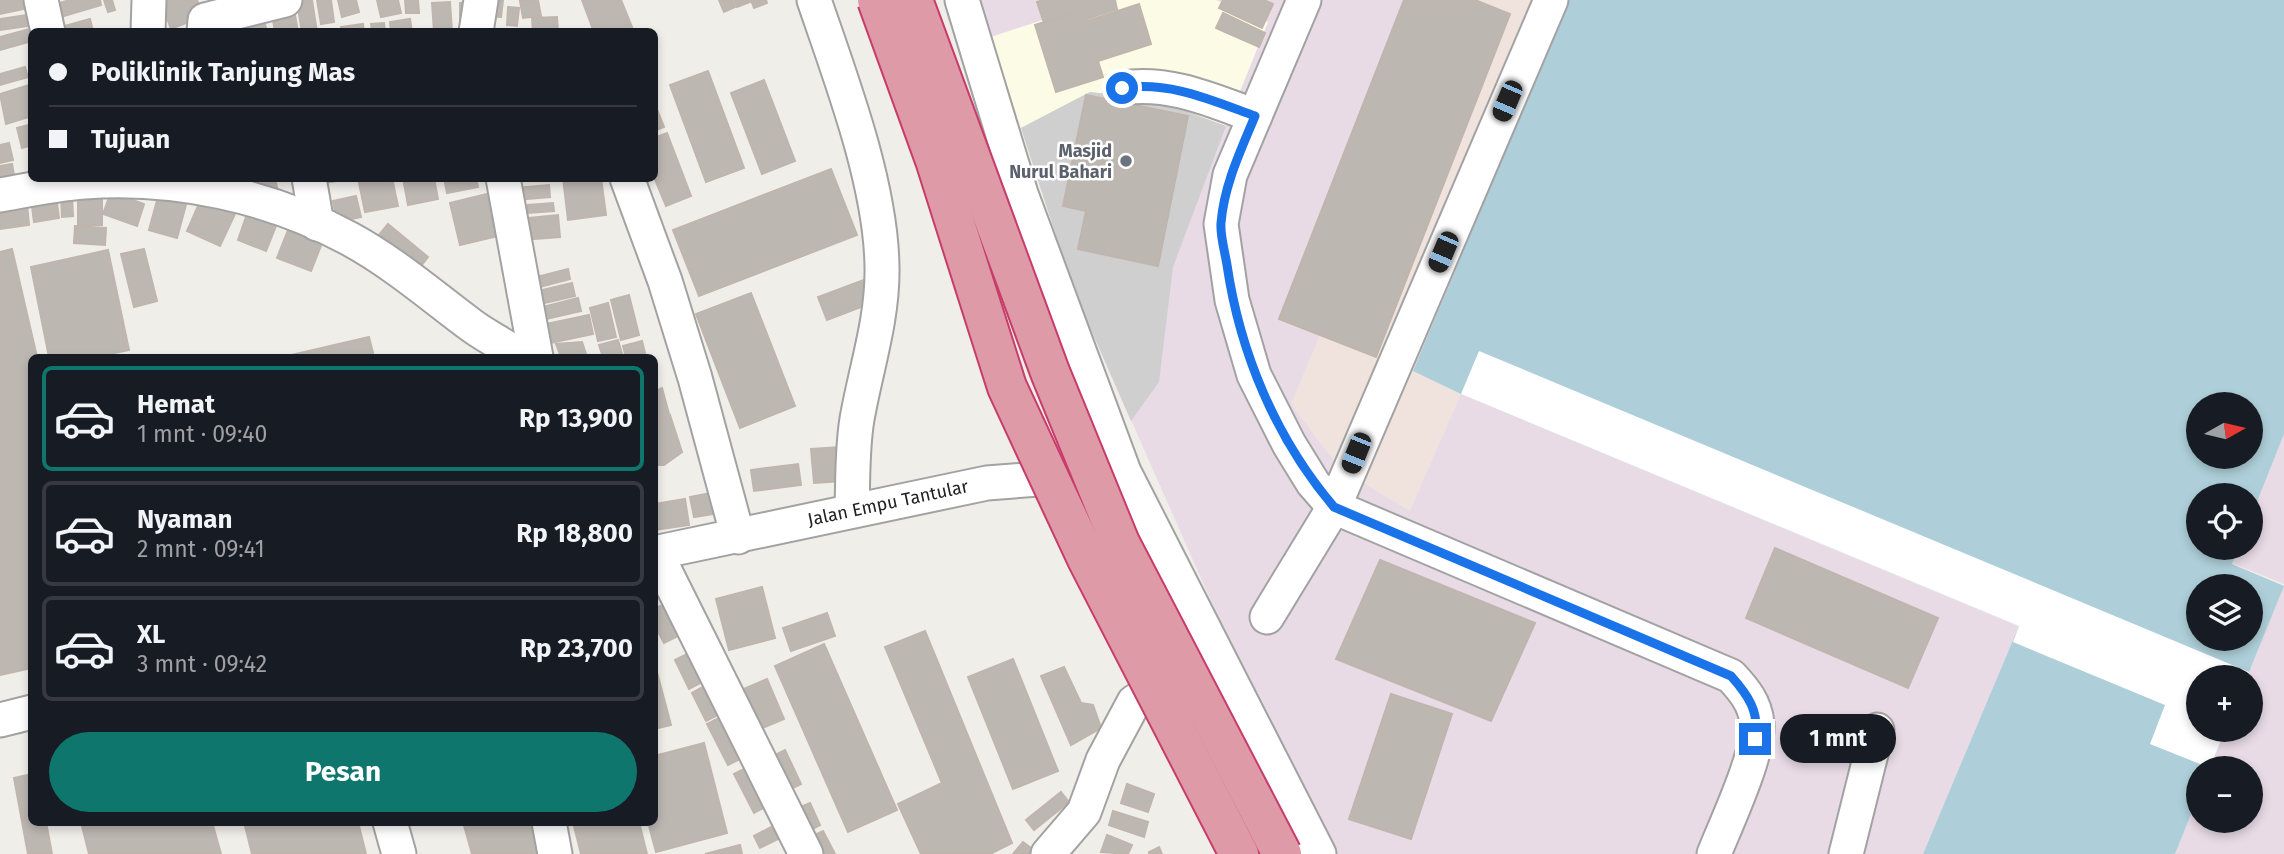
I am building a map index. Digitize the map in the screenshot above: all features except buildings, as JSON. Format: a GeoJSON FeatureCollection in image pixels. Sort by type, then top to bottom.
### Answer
{"type":"FeatureCollection","features":[{"type":"Feature","properties":{"kind":"highway"},"geometry":{"type":"LineString","coordinates":[[877,0],[935,160],[1007,387],[1087,558],[1239,854]]}},
{"type":"Feature","properties":{"kind":"highway"},"geometry":{"type":"LineString","coordinates":[[913,0],[1050,372],[1120,543],[1282,854]]}},
{"type":"Feature","properties":{"kind":"street"},"geometry":{"type":"LineString","coordinates":[[41,0],[47,28]]}},
{"type":"Feature","properties":{"kind":"street"},"geometry":{"type":"LineString","coordinates":[[148,28],[149,0]]}},
{"type":"Feature","properties":{"kind":"street"},"geometry":{"type":"LineString","coordinates":[[477,28],[481,0]]}},
{"type":"Feature","properties":{"kind":"street"},"geometry":{"type":"LineString","coordinates":[[814,0],[857,132],[878,221],[882,267],[878,321],[856,431],[852,509]]}},
{"type":"Feature","properties":{"kind":"street"},"geometry":{"type":"LineString","coordinates":[[961,0],[1021,194],[1124,472],[1319,854]]}},
{"type":"Feature","properties":{"kind":"street"},"geometry":{"type":"LineString","coordinates":[[1304,0],[1230,175],[1221,224],[1232,300],[1254,375],[1289,444],[1313,483],[1334,507],[1731,676],[1750,698],[1757,725],[1752,754],[1714,854]]}},
{"type":"Feature","properties":{"kind":"street"},"geometry":{"type":"LineString","coordinates":[[1267,617],[1334,507],[1550,0]]}},
{"type":"Feature","properties":{"kind":"street"},"geometry":{"type":"LineString","coordinates":[[204,28],[205,20],[270,10]]}},
{"type":"Feature","properties":{"kind":"street"},"geometry":{"type":"LineString","coordinates":[[1122,88],[1149,85],[1181,89],[1255,116]]}},
{"type":"Feature","properties":{"kind":"street"},"geometry":{"type":"LineString","coordinates":[[0,195],[72,182]]}},
{"type":"Feature","properties":{"kind":"street"},"geometry":{"type":"LineString","coordinates":[[163,182],[248,189],[351,239],[405,274],[479,332],[515,354]]}},
{"type":"Feature","properties":{"kind":"street"},"geometry":{"type":"LineString","coordinates":[[310,182],[317,224]]}},
{"type":"Feature","properties":{"kind":"street"},"geometry":{"type":"LineString","coordinates":[[504,182],[535,354]]}},
{"type":"Feature","properties":{"kind":"street"},"geometry":{"type":"LineString","coordinates":[[628,182],[665,281],[695,378],[738,537]]}},
{"type":"Feature","properties":{"kind":"street","name":"Jalan Empu Tantular"},"geometry":{"type":"LineString","coordinates":[[658,552],[738,537],[852,509],[987,483],[1124,472]]}},
{"type":"Feature","properties":{"kind":"street"},"geometry":{"type":"LineString","coordinates":[[658,559],[806,854]]}},
{"type":"Feature","properties":{"kind":"street"},"geometry":{"type":"LineString","coordinates":[[1082,854],[1084,812],[1103,760],[1134,702],[1216,649]]}},
{"type":"Feature","properties":{"kind":"street"},"geometry":{"type":"LineString","coordinates":[[0,720],[28,713]]}},
{"type":"Feature","properties":{"kind":"street"},"geometry":{"type":"LineString","coordinates":[[1846,854],[1877,730]]}},
{"type":"Feature","properties":{"kind":"street"},"geometry":{"type":"LineString","coordinates":[[1048,854],[1084,812]]}},
{"type":"Feature","properties":{"kind":"street"},"geometry":{"type":"LineString","coordinates":[[391,826],[399,854]]}},
{"type":"Feature","properties":{"kind":"street"},"geometry":{"type":"LineString","coordinates":[[550,826],[555,854]]}},
{"type":"Feature","properties":{"kind":"shaded area"},"geometry":{"type":"Polygon","coordinates":[[[980,0],[1569,0],[1413,371],[1461,394],[2020,627],[1923,854],[1329,854],[1287,773],[1074,291],[980,0]]]}},
{"type":"Feature","properties":{"kind":"shaded area"},"geometry":{"type":"Polygon","coordinates":[[[1103,0],[1216,0],[1268,22],[1226,126],[1152,99],[1090,92],[1021,128],[991,37],[1103,0]]]}},
{"type":"Feature","properties":{"kind":"shaded area"},"geometry":{"type":"Polygon","coordinates":[[[1460,0],[1569,0],[1413,371],[1461,394],[1410,511],[1340,469],[1291,404],[1460,0]]]}},
{"type":"Feature","properties":{"kind":"shaded area"},"geometry":{"type":"Polygon","coordinates":[[[1090,92],[1152,99],[1226,126],[1173,267],[1159,382],[1131,421],[1074,291],[1021,128],[1090,92]]]}},
{"type":"Feature","properties":{"kind":"shaded area"},"geometry":{"type":"Polygon","coordinates":[[[2284,434],[2284,584],[2232,563],[2233,560],[2263,560],[2263,487],[2284,434]]]}},
{"type":"Feature","properties":{"kind":"shaded area"},"geometry":{"type":"Polygon","coordinates":[[[2284,586],[2284,854],[2175,854],[2186,827],[2186,833],[2263,833],[2263,756],[2215,756],[2220,742],[2263,742],[2263,665],[2252,665],[2258,651],[2263,651],[2263,638],[2284,586]]]}},
{"type":"Feature","properties":{"kind":"water"},"geometry":{"type":"Polygon","coordinates":[[[1569,0],[2284,0],[2284,434],[2263,487],[2263,483],[2186,483],[2186,560],[2234,560],[2232,564],[2256,574],[2186,574],[2186,651],[2258,651],[2252,665],[2186,665],[2186,742],[2220,742],[2215,756],[2186,756],[2186,827],[2175,854],[1923,854],[2019,626],[1461,394],[1413,371],[1569,0]]]}},
{"type":"Feature","properties":{"kind":"water"},"geometry":{"type":"Polygon","coordinates":[[[2263,577],[2284,586],[2263,638],[2263,577]]]}},
{"type":"Feature","properties":{"kind":"pier"},"geometry":{"type":"Polygon","coordinates":[[[1479,351],[2186,646],[2186,651],[2199,651],[2232,665],[2186,665],[2186,742],[2220,742],[2215,756],[2186,756],[2186,758],[2150,744],[2165,705],[2013,642],[2019,626],[1461,394],[1479,351]]]}},
{"type":"Feature","properties":{"kind":"place","name":"Masjid Nurul Bahari"},"geometry":{"type":"Point","coordinates":[1126,161]}},
{"type":"Feature","properties":{"kind":"route"},"geometry":{"type":"LineString","coordinates":[[1122,88],[1149,85],[1181,89],[1255,116],[1230,175],[1221,224],[1232,300],[1254,375],[1289,444],[1313,483],[1334,507],[1731,676],[1750,698],[1757,725],[1755,739]]}}]}
